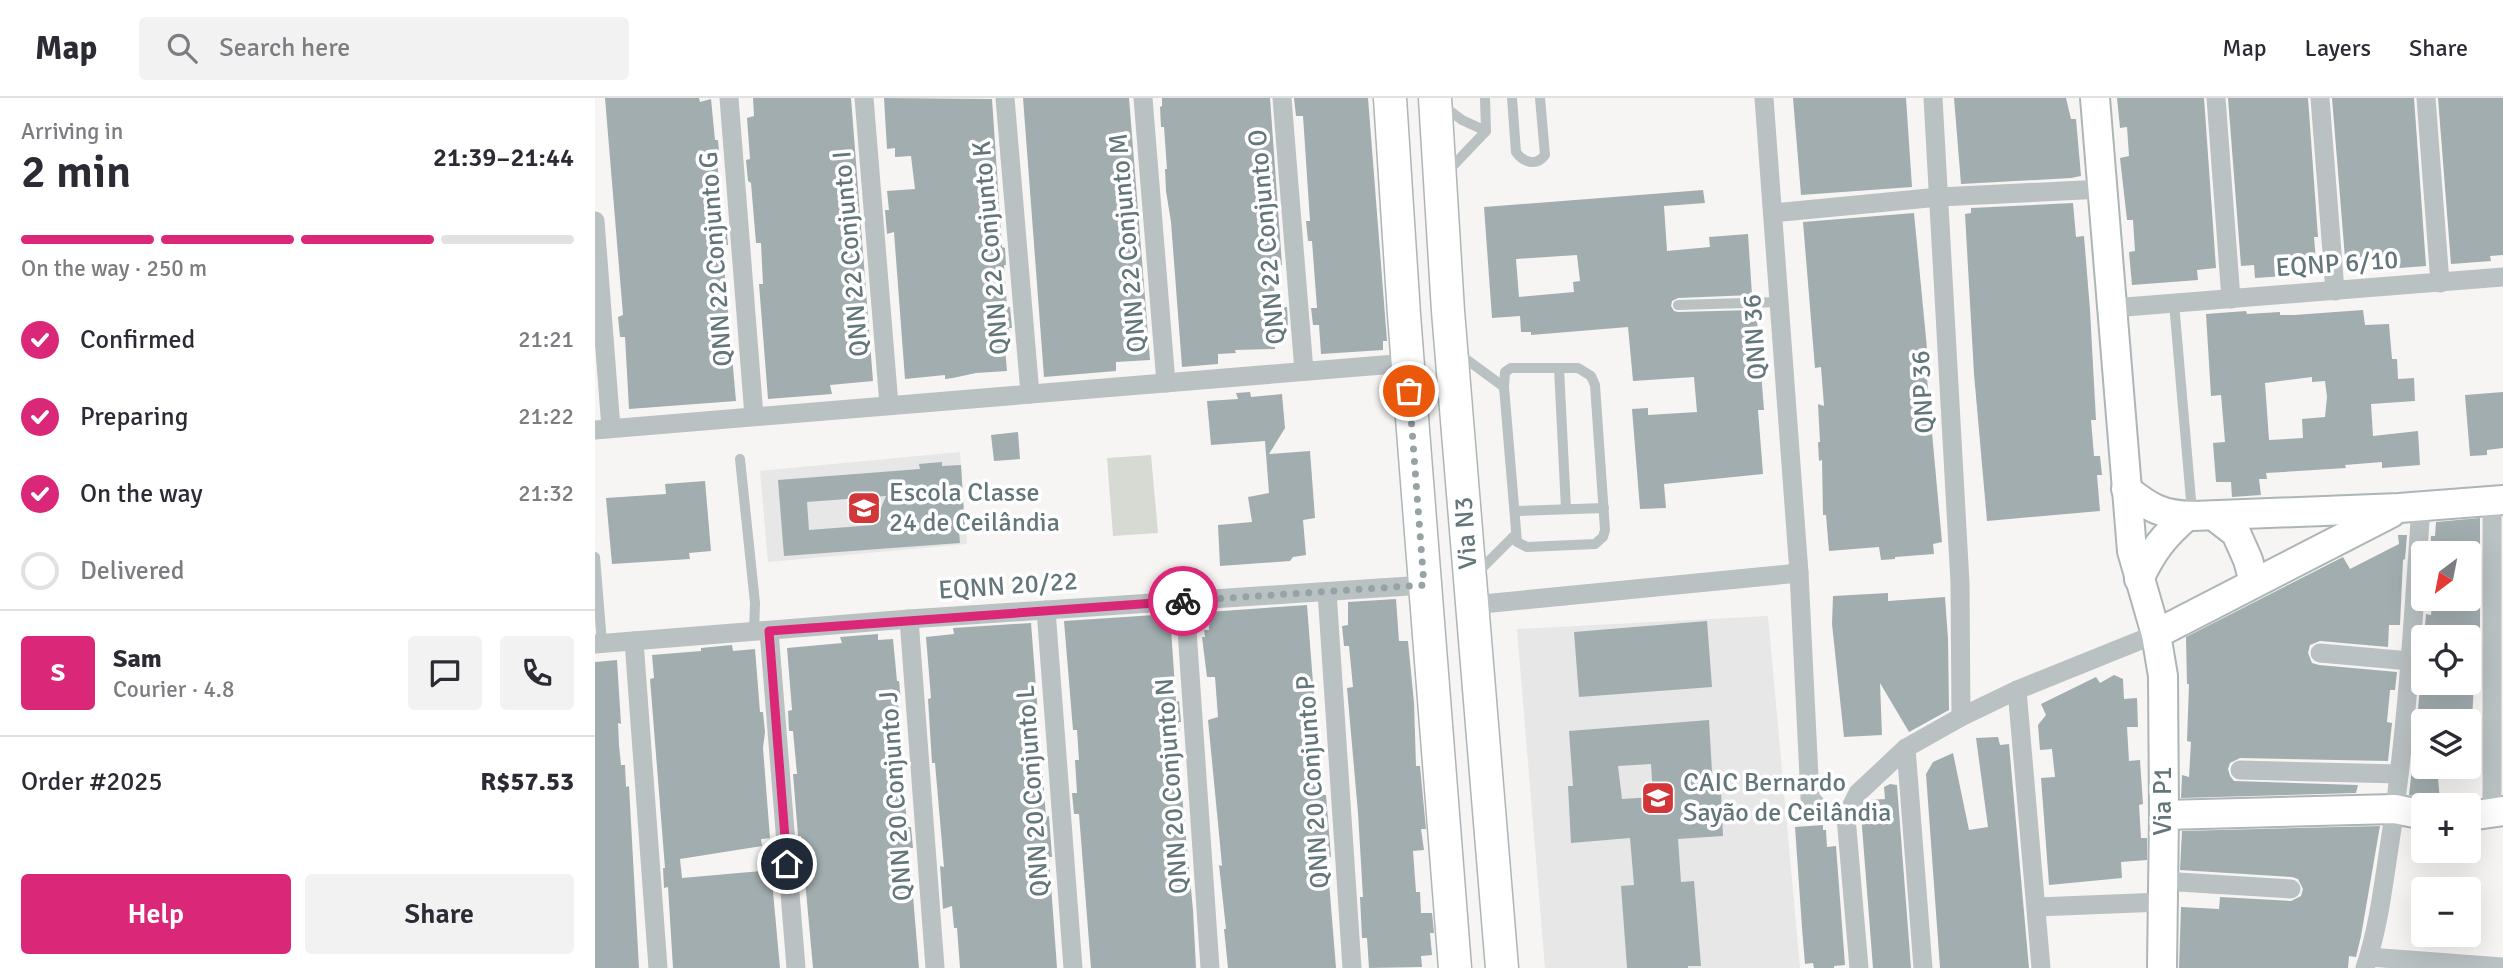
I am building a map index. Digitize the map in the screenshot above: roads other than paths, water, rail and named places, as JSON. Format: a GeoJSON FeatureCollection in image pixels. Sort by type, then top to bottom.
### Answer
{"type":"FeatureCollection","features":[{"type":"Feature","properties":{"kind":"main road","name":"Via N3"},"geometry":{"type":"LineString","coordinates":[[1390,98],[1407,363],[1455,968]]}},
{"type":"Feature","properties":{"kind":"main road","name":"Via N3"},"geometry":{"type":"LineString","coordinates":[[1430,98],[1441,179],[1452,349],[1502,968]]}},
{"type":"Feature","properties":{"kind":"main road"},"geometry":{"type":"LineString","coordinates":[[1430,98],[1425,151],[1444,226]]}},
{"type":"Feature","properties":{"kind":"main road"},"geometry":{"type":"LineString","coordinates":[[1426,596],[1445,683],[1455,810],[1464,820],[1475,821],[1486,816],[1490,805]]}},
{"type":"Feature","properties":{"kind":"main road"},"geometry":{"type":"LineString","coordinates":[[1447,863],[1454,852],[1460,849],[1473,851],[1481,860],[1489,968]]}},
{"type":"Feature","properties":{"kind":"street","name":"QNN 22 Conjunto G"},"geometry":{"type":"LineString","coordinates":[[730,98],[754,416]]}},
{"type":"Feature","properties":{"kind":"street","name":"QNN 22 Conjunto I"},"geometry":{"type":"LineString","coordinates":[[864,98],[889,405]]}},
{"type":"Feature","properties":{"kind":"street","name":"QNN 22 Conjunto K"},"geometry":{"type":"LineString","coordinates":[[1005,98],[1030,394]]}},
{"type":"Feature","properties":{"kind":"street","name":"QNN 22 Conjunto M"},"geometry":{"type":"LineString","coordinates":[[1143,98],[1166,383]]}},
{"type":"Feature","properties":{"kind":"street","name":"QNN 22 Conjunto O"},"geometry":{"type":"LineString","coordinates":[[1282,98],[1304,371]]}},
{"type":"Feature","properties":{"kind":"street","name":"QNN 36"},"geometry":{"type":"LineString","coordinates":[[1764,98],[1799,573],[1810,798],[1818,809],[1846,817]]}},
{"type":"Feature","properties":{"kind":"street","name":"QNP 36"},"geometry":{"type":"LineString","coordinates":[[1933,98],[1960,583],[1961,717]]}},
{"type":"Feature","properties":{"kind":"street"},"geometry":{"type":"LineString","coordinates":[[2095,98],[2126,489],[2151,508],[2166,514],[2198,516],[2410,508],[2498,500],[2488,813]]}},
{"type":"Feature","properties":{"kind":"street"},"geometry":{"type":"LineString","coordinates":[[2216,98],[2231,299]]}},
{"type":"Feature","properties":{"kind":"street"},"geometry":{"type":"LineString","coordinates":[[2320,98],[2335,291]]}},
{"type":"Feature","properties":{"kind":"street"},"geometry":{"type":"LineString","coordinates":[[2426,98],[2439,283]]}},
{"type":"Feature","properties":{"kind":"street"},"geometry":{"type":"LineString","coordinates":[[1773,213],[1938,197],[2103,189]]}},
{"type":"Feature","properties":{"kind":"street"},"geometry":{"type":"LineString","coordinates":[[595,221],[603,429],[1407,363]]}},
{"type":"Feature","properties":{"kind":"street","name":"EQNP 6/10"},"geometry":{"type":"LineString","coordinates":[[2113,308],[2503,277]]}},
{"type":"Feature","properties":{"kind":"street","name":"Via P1"},"geometry":{"type":"LineString","coordinates":[[2126,489],[2132,551],[2156,634],[2163,676],[2162,968]]}},
{"type":"Feature","properties":{"kind":"street"},"geometry":{"type":"LineString","coordinates":[[1859,968],[1846,817],[1858,793],[1906,748],[2017,690],[2156,634],[2254,582],[2410,508]]}},
{"type":"Feature","properties":{"kind":"street"},"geometry":{"type":"LineString","coordinates":[[2410,508],[2410,661],[2395,809],[2380,909],[2367,962],[2503,967]]}},
{"type":"Feature","properties":{"kind":"street"},"geometry":{"type":"LineString","coordinates":[[2198,516],[2236,533],[2249,560],[2254,582]]}},
{"type":"Feature","properties":{"kind":"street"},"geometry":{"type":"LineString","coordinates":[[2198,516],[2166,534],[2153,550],[2141,586],[2167,605],[2198,611]]}},
{"type":"Feature","properties":{"kind":"street"},"geometry":{"type":"LineString","coordinates":[[1471,592],[1799,573]]}},
{"type":"Feature","properties":{"kind":"street","name":"EQNN 20/22"},"geometry":{"type":"LineString","coordinates":[[599,643],[1327,592],[1426,596]]}},
{"type":"Feature","properties":{"kind":"street","name":"QNN 20 Conjunto P"},"geometry":{"type":"LineString","coordinates":[[1327,592],[1352,968]]}},
{"type":"Feature","properties":{"kind":"street","name":"QNN 20 Conjunto N"},"geometry":{"type":"LineString","coordinates":[[1185,601],[1210,968]]}},
{"type":"Feature","properties":{"kind":"street","name":"QNN 20 Conjunto L"},"geometry":{"type":"LineString","coordinates":[[1045,610],[1073,968]]}},
{"type":"Feature","properties":{"kind":"street","name":"QNN 20 Conjunto J"},"geometry":{"type":"LineString","coordinates":[[909,620],[935,968]]}},
{"type":"Feature","properties":{"kind":"street"},"geometry":{"type":"LineString","coordinates":[[762,631],[796,968]]}},
{"type":"Feature","properties":{"kind":"street"},"geometry":{"type":"LineString","coordinates":[[634,641],[658,968]]}},
{"type":"Feature","properties":{"kind":"street"},"geometry":{"type":"LineString","coordinates":[[2321,653],[2410,661]]}},
{"type":"Feature","properties":{"kind":"street"},"geometry":{"type":"LineString","coordinates":[[2017,690],[2041,968]]}},
{"type":"Feature","properties":{"kind":"street"},"geometry":{"type":"LineString","coordinates":[[1906,748],[1923,968]]}},
{"type":"Feature","properties":{"kind":"street"},"geometry":{"type":"LineString","coordinates":[[2240,770],[2399,774]]}},
{"type":"Feature","properties":{"kind":"street"},"geometry":{"type":"LineString","coordinates":[[2164,815],[2395,809],[2411,812]]}},
{"type":"Feature","properties":{"kind":"street"},"geometry":{"type":"LineString","coordinates":[[2037,907],[2162,891],[2291,889]]}},
{"type":"Feature","properties":{"kind":"lane"},"geometry":{"type":"LineString","coordinates":[[1430,98],[1462,120],[1486,131]]}},
{"type":"Feature","properties":{"kind":"lane"},"geometry":{"type":"LineString","coordinates":[[1441,179],[1486,131],[1485,98]]}},
{"type":"Feature","properties":{"kind":"lane"},"geometry":{"type":"LineString","coordinates":[[1512,98],[1515,152],[1525,161],[1533,162],[1545,155],[1541,98]]}},
{"type":"Feature","properties":{"kind":"lane"},"geometry":{"type":"LineString","coordinates":[[1678,305],[1779,302]]}},
{"type":"Feature","properties":{"kind":"lane"},"geometry":{"type":"LineString","coordinates":[[2174,303],[2198,516]]}},
{"type":"Feature","properties":{"kind":"lane"},"geometry":{"type":"LineString","coordinates":[[1452,349],[1504,382]]}},
{"type":"Feature","properties":{"kind":"lane"},"geometry":{"type":"LineString","coordinates":[[1511,368],[1559,368],[1578,368],[1585,371],[1595,385],[1605,530],[1603,537],[1595,544],[1527,547],[1517,542],[1515,535],[1504,382],[1507,370],[1511,368]]}},
{"type":"Feature","properties":{"kind":"lane"},"geometry":{"type":"LineString","coordinates":[[1559,368],[1566,509]]}},
{"type":"Feature","properties":{"kind":"lane"},"geometry":{"type":"LineString","coordinates":[[740,459],[755,603],[762,631]]}},
{"type":"Feature","properties":{"kind":"lane"},"geometry":{"type":"LineString","coordinates":[[1515,511],[1604,508]]}},
{"type":"Feature","properties":{"kind":"lane"},"geometry":{"type":"LineString","coordinates":[[1471,592],[1515,535]]}},
{"type":"Feature","properties":{"kind":"lane"},"geometry":{"type":"LineString","coordinates":[[595,556],[599,643]]}},
{"type":"Feature","properties":{"kind":"place","name":"Escola Classe 24 de Ceilândia"},"geometry":{"type":"Point","coordinates":[864,508]}},
{"type":"Feature","properties":{"kind":"place","name":"CAIC Bernardo Sayão de Ceilândia"},"geometry":{"type":"Point","coordinates":[1658,798]}}]}
